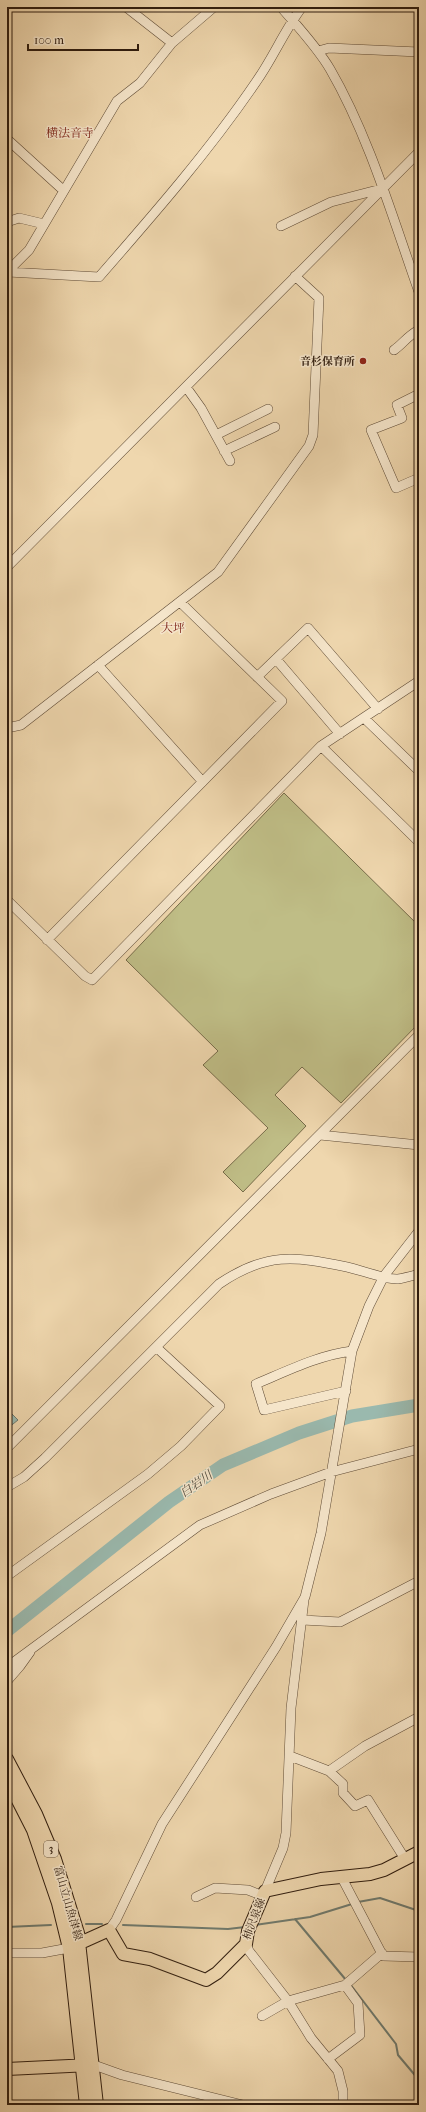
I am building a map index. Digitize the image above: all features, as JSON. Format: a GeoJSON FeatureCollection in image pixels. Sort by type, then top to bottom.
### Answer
{"type":"FeatureCollection","features":[{"type":"Feature","properties":{"kind":"main road","name":"富山立山魚津線"},"geometry":{"type":"LineString","coordinates":[[7,1759],[36,1814],[55,1859],[75,1946],[88,2065],[97,2105]]}},
{"type":"Feature","properties":{"kind":"main road","name":"富山立山魚津線"},"geometry":{"type":"LineString","coordinates":[[7,1779],[33,1830],[58,1903],[75,1946]]}},
{"type":"Feature","properties":{"kind":"main road","name":"柿沢泉線"},"geometry":{"type":"LineString","coordinates":[[109,1930],[122,1954],[150,1959],[206,1980],[218,1973],[246,1944],[250,1926],[264,1894],[321,1879],[370,1874],[419,1852]]}},
{"type":"Feature","properties":{"kind":"main road"},"geometry":{"type":"LineString","coordinates":[[75,1946],[109,1930]]}},
{"type":"Feature","properties":{"kind":"main road"},"geometry":{"type":"LineString","coordinates":[[7,2069],[88,2065]]}},
{"type":"Feature","properties":{"kind":"main road","name":"富山立山魚津線"},"geometry":{"type":"LineString","coordinates":[[86,2105],[88,2065]]}},
{"type":"Feature","properties":{"kind":"street"},"geometry":{"type":"LineString","coordinates":[[126,7],[172,43]]}},
{"type":"Feature","properties":{"kind":"street"},"geometry":{"type":"LineString","coordinates":[[8,272],[29,250],[63,190],[117,101],[140,83],[172,43],[214,7]]}},
{"type":"Feature","properties":{"kind":"street"},"geometry":{"type":"LineString","coordinates":[[281,7],[318,51],[346,98],[382,188],[419,292]]}},
{"type":"Feature","properties":{"kind":"street"},"geometry":{"type":"LineString","coordinates":[[8,272],[99,277],[172,193],[205,151],[257,81],[292,20],[302,7]]}},
{"type":"Feature","properties":{"kind":"street"},"geometry":{"type":"LineString","coordinates":[[318,51],[329,48],[419,52]]}},
{"type":"Feature","properties":{"kind":"street"},"geometry":{"type":"LineString","coordinates":[[7,139],[63,190]]}},
{"type":"Feature","properties":{"kind":"street"},"geometry":{"type":"LineString","coordinates":[[8,564],[419,152]]}},
{"type":"Feature","properties":{"kind":"street"},"geometry":{"type":"LineString","coordinates":[[281,226],[331,202],[382,188]]}},
{"type":"Feature","properties":{"kind":"street"},"geometry":{"type":"LineString","coordinates":[[7,222],[19,218],[44,224]]}},
{"type":"Feature","properties":{"kind":"street"},"geometry":{"type":"LineString","coordinates":[[7,728],[21,725],[218,572],[309,446],[313,435],[319,298],[295,276]]}},
{"type":"Feature","properties":{"kind":"street"},"geometry":{"type":"LineString","coordinates":[[394,350],[402,345],[411,334],[419,330]]}},
{"type":"Feature","properties":{"kind":"street"},"geometry":{"type":"LineString","coordinates":[[186,387],[201,408],[230,461]]}},
{"type":"Feature","properties":{"kind":"street"},"geometry":{"type":"LineString","coordinates":[[419,394],[397,405],[402,418],[371,430],[396,488],[419,478]]}},
{"type":"Feature","properties":{"kind":"street"},"geometry":{"type":"LineString","coordinates":[[216,436],[268,409]]}},
{"type":"Feature","properties":{"kind":"street"},"geometry":{"type":"LineString","coordinates":[[224,451],[275,427]]}},
{"type":"Feature","properties":{"kind":"street"},"geometry":{"type":"LineString","coordinates":[[47,940],[282,701],[180,602]]}},
{"type":"Feature","properties":{"kind":"street"},"geometry":{"type":"LineString","coordinates":[[257,677],[308,628],[378,709]]}},
{"type":"Feature","properties":{"kind":"street"},"geometry":{"type":"LineString","coordinates":[[276,659],[340,734]]}},
{"type":"Feature","properties":{"kind":"street"},"geometry":{"type":"LineString","coordinates":[[98,665],[202,781]]}},
{"type":"Feature","properties":{"kind":"street"},"geometry":{"type":"LineString","coordinates":[[7,900],[85,976],[92,980],[322,746],[418,684]]}},
{"type":"Feature","properties":{"kind":"street"},"geometry":{"type":"LineString","coordinates":[[364,718],[419,771]]}},
{"type":"Feature","properties":{"kind":"street"},"geometry":{"type":"LineString","coordinates":[[322,746],[419,842]]}},
{"type":"Feature","properties":{"kind":"street"},"geometry":{"type":"LineString","coordinates":[[7,1448],[419,1035]]}},
{"type":"Feature","properties":{"kind":"street"},"geometry":{"type":"LineString","coordinates":[[320,1135],[419,1145]]}},
{"type":"Feature","properties":{"kind":"street"},"geometry":{"type":"LineString","coordinates":[[196,1897],[215,1888],[248,1890],[264,1894],[283,1848],[286,1833],[291,1708],[304,1597],[321,1533],[352,1351],[369,1306],[384,1276],[419,1231]]}},
{"type":"Feature","properties":{"kind":"street"},"geometry":{"type":"LineString","coordinates":[[7,1487],[24,1477],[45,1458],[219,1284],[249,1266],[287,1258],[348,1267],[397,1279],[419,1274]]}},
{"type":"Feature","properties":{"kind":"street"},"geometry":{"type":"LineString","coordinates":[[7,1576],[148,1474],[181,1446],[220,1406],[156,1347]]}},
{"type":"Feature","properties":{"kind":"street"},"geometry":{"type":"LineString","coordinates":[[346,1391],[264,1410],[256,1384],[307,1363],[352,1351]]}},
{"type":"Feature","properties":{"kind":"street"},"geometry":{"type":"LineString","coordinates":[[7,1667],[200,1525],[271,1494],[331,1472],[419,1449]]}},
{"type":"Feature","properties":{"kind":"street"},"geometry":{"type":"LineString","coordinates":[[302,1620],[340,1622],[419,1581]]}},
{"type":"Feature","properties":{"kind":"street"},"geometry":{"type":"LineString","coordinates":[[109,1930],[116,1920],[162,1824],[276,1647],[304,1597]]}},
{"type":"Feature","properties":{"kind":"street"},"geometry":{"type":"LineString","coordinates":[[7,1681],[34,1646]]}},
{"type":"Feature","properties":{"kind":"street"},"geometry":{"type":"LineString","coordinates":[[329,1771],[365,1746],[419,1717]]}},
{"type":"Feature","properties":{"kind":"street"},"geometry":{"type":"LineString","coordinates":[[290,1756],[329,1771],[342,1784],[343,1793],[355,1806],[368,1800],[405,1859]]}},
{"type":"Feature","properties":{"kind":"street"},"geometry":{"type":"LineString","coordinates":[[342,1878],[354,1898],[383,1956],[419,1957]]}},
{"type":"Feature","properties":{"kind":"street"},"geometry":{"type":"LineString","coordinates":[[246,1944],[249,1951],[288,2001],[311,2038],[338,2071],[343,2091],[342,2105]]}},
{"type":"Feature","properties":{"kind":"street"},"geometry":{"type":"LineString","coordinates":[[7,1953],[42,1953],[75,1946]]}},
{"type":"Feature","properties":{"kind":"street"},"geometry":{"type":"LineString","coordinates":[[262,2016],[288,2001],[345,1985],[382,1953]]}},
{"type":"Feature","properties":{"kind":"street"},"geometry":{"type":"LineString","coordinates":[[328,2059],[360,2034],[358,2004],[345,1985]]}},
{"type":"Feature","properties":{"kind":"street"},"geometry":{"type":"LineString","coordinates":[[88,2065],[243,2105]]}},
{"type":"Feature","properties":{"kind":"shaded area"},"geometry":{"type":"Polygon","coordinates":[[[284,793],[419,926],[419,1023],[341,1103],[302,1067],[275,1095],[306,1126],[243,1192],[223,1172],[268,1128],[203,1065],[218,1051],[126,960],[284,793]]]}},
{"type":"Feature","properties":{"kind":"water"},"geometry":{"type":"Polygon","coordinates":[[[7,1409],[18,1420],[8,1428],[7,1427],[7,1409]]]}},
{"type":"Feature","properties":{"kind":"waterway","name":"白岩川"},"geometry":{"type":"LineString","coordinates":[[7,1631],[169,1502],[223,1465],[299,1433],[352,1416],[419,1405]]}},
{"type":"Feature","properties":{"kind":"waterway"},"geometry":{"type":"LineString","coordinates":[[358,1902],[380,1898],[419,1911]]}},
{"type":"Feature","properties":{"kind":"waterway"},"geometry":{"type":"LineString","coordinates":[[255,1925],[310,1917],[352,1904]]}},
{"type":"Feature","properties":{"kind":"waterway"},"geometry":{"type":"LineString","coordinates":[[295,1919],[346,1980]]}},
{"type":"Feature","properties":{"kind":"waterway"},"geometry":{"type":"LineString","coordinates":[[86,1924],[102,1924]]}},
{"type":"Feature","properties":{"kind":"waterway"},"geometry":{"type":"LineString","coordinates":[[7,1927],[51,1925]]}},
{"type":"Feature","properties":{"kind":"waterway"},"geometry":{"type":"LineString","coordinates":[[123,1925],[228,1929],[245,1927]]}},
{"type":"Feature","properties":{"kind":"waterway"},"geometry":{"type":"LineString","coordinates":[[350,1984],[396,2044],[398,2055],[419,2080]]}},
{"type":"Feature","properties":{"kind":"place","name":"音杉保育所"},"geometry":{"type":"Point","coordinates":[363,361]}},
{"type":"Feature","properties":{"kind":"district","name":"横法音寺"},"geometry":{"type":"Point","coordinates":[70,133]}},
{"type":"Feature","properties":{"kind":"district","name":"大坪"},"geometry":{"type":"Point","coordinates":[173,628]}}]}
